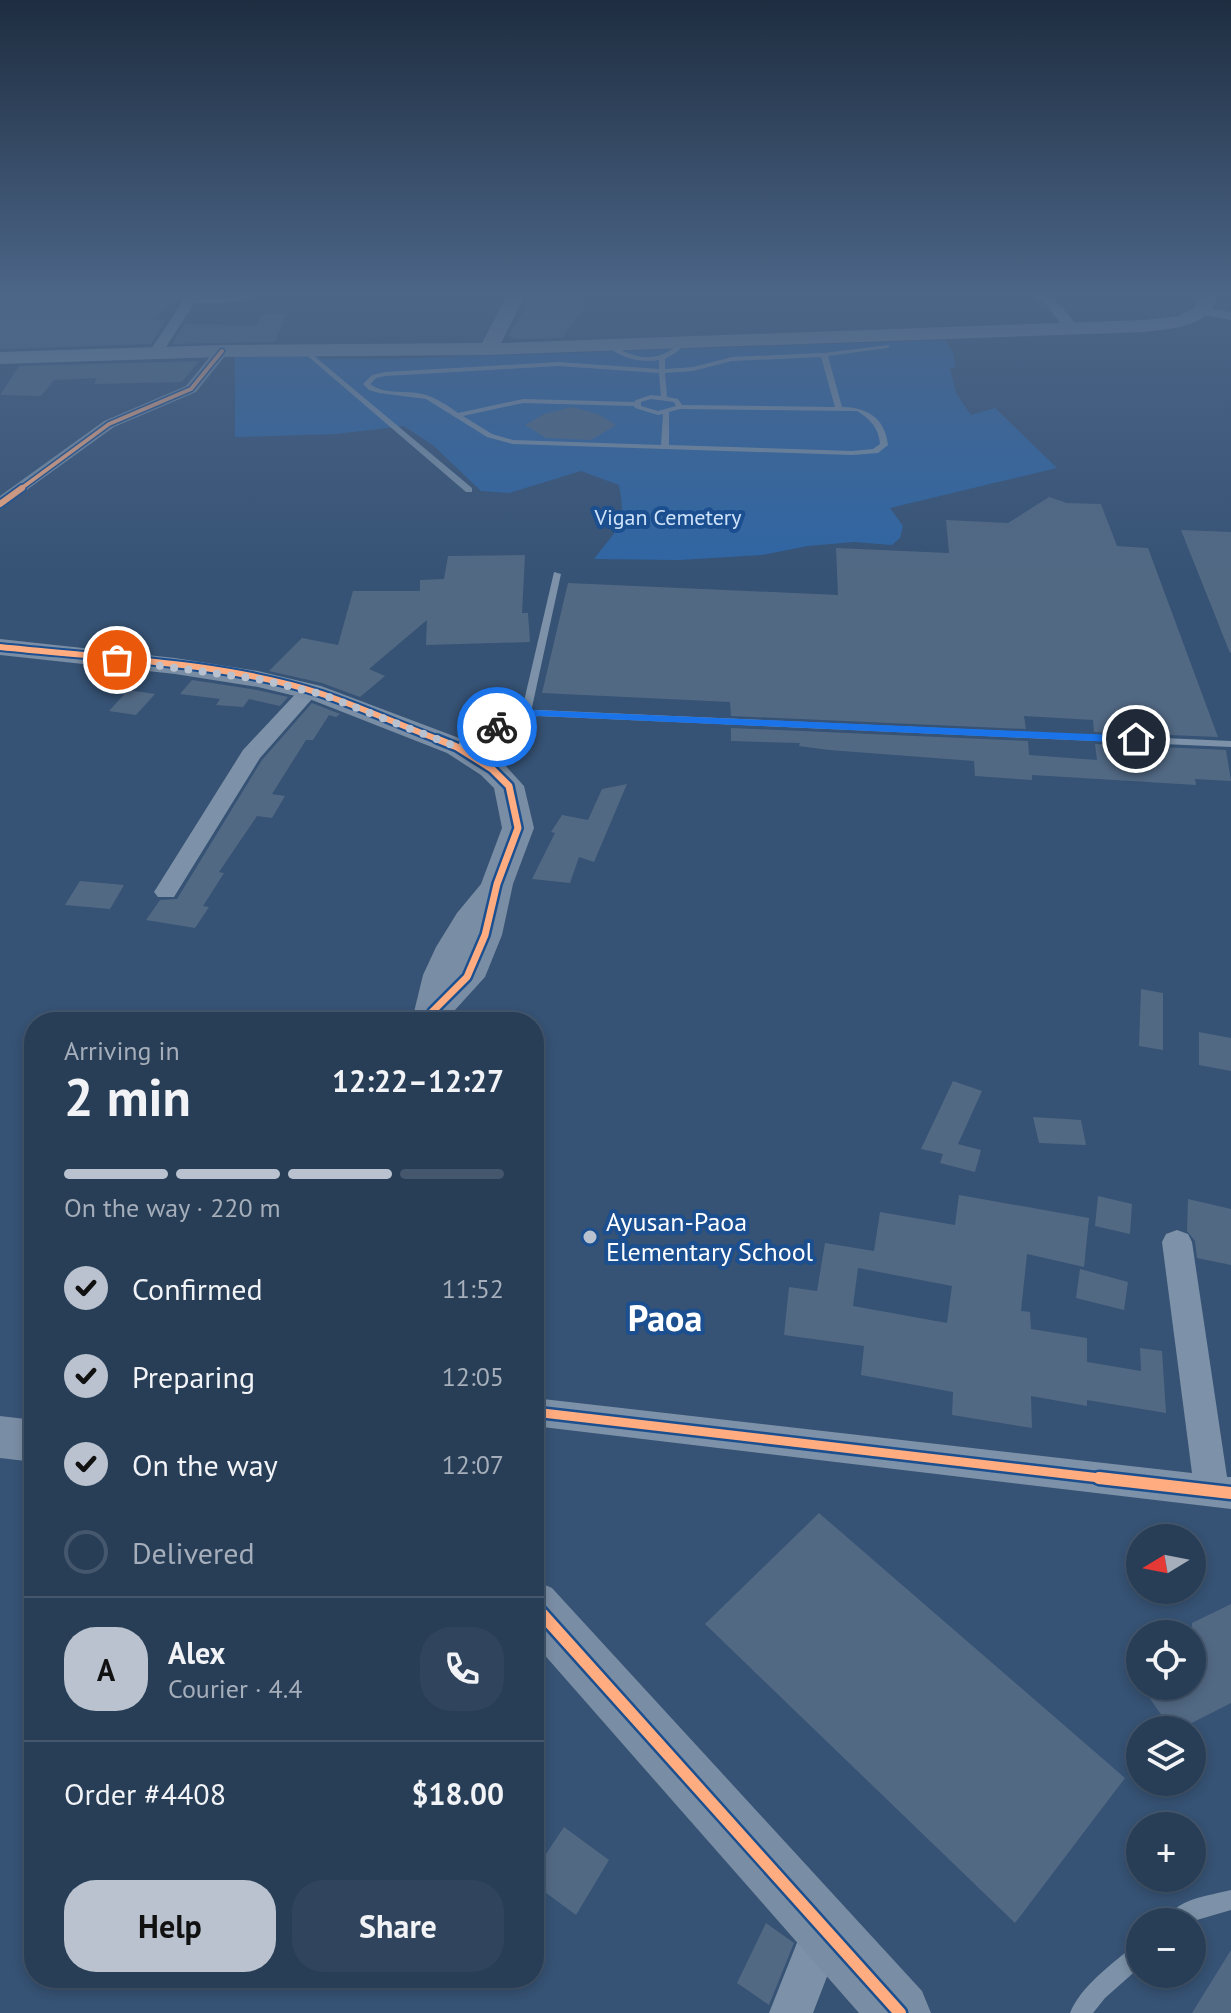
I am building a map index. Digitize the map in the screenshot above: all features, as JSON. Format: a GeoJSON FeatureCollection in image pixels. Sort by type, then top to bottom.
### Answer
{"type":"FeatureCollection","features":[{"type":"Feature","properties":{"kind":"main road"},"geometry":{"type":"LineString","coordinates":[[0,647],[175,666],[258,679],[309,691],[457,747],[492,769],[509,786],[518,828],[497,884],[433,1012]]}},
{"type":"Feature","properties":{"kind":"main road"},"geometry":{"type":"LineString","coordinates":[[0,1437],[24,1440]]}},
{"type":"Feature","properties":{"kind":"main road"},"geometry":{"type":"LineString","coordinates":[[544,1616],[900,2013]]}},
{"type":"Feature","properties":{"kind":"street"},"geometry":{"type":"LineString","coordinates":[[0,504],[109,424],[192,388]]}},
{"type":"Feature","properties":{"kind":"street"},"geometry":{"type":"LineString","coordinates":[[166,892],[251,755],[309,691]]}},
{"type":"Feature","properties":{"kind":"street"},"geometry":{"type":"LineString","coordinates":[[544,1413],[1222,1492],[1177,1242]]}},
{"type":"Feature","properties":{"kind":"street"},"geometry":{"type":"LineString","coordinates":[[791,2013],[823,1930]]}},
{"type":"Feature","properties":{"kind":"lane"},"geometry":{"type":"LineString","coordinates":[[349,388],[469,490]]}},
{"type":"Feature","properties":{"kind":"lane"},"geometry":{"type":"LineString","coordinates":[[373,388],[427,397],[504,441],[852,453],[881,449],[884,437],[873,419],[858,409],[680,407],[666,413],[647,412],[637,404]]}},
{"type":"Feature","properties":{"kind":"lane"},"geometry":{"type":"LineString","coordinates":[[650,388],[651,397]]}},
{"type":"Feature","properties":{"kind":"lane"},"geometry":{"type":"LineString","coordinates":[[663,388],[664,396]]}},
{"type":"Feature","properties":{"kind":"lane"},"geometry":{"type":"LineString","coordinates":[[833,388],[839,408]]}},
{"type":"Feature","properties":{"kind":"lane"},"geometry":{"type":"LineString","coordinates":[[457,415],[523,401],[637,404],[651,397],[664,396],[678,401],[680,407]]}},
{"type":"Feature","properties":{"kind":"lane"},"geometry":{"type":"LineString","coordinates":[[665,446],[666,413]]}},
{"type":"Feature","properties":{"kind":"lane"},"geometry":{"type":"LineString","coordinates":[[526,714],[557,574]]}},
{"type":"Feature","properties":{"kind":"lane"},"geometry":{"type":"LineString","coordinates":[[457,747],[526,714],[1231,744]]}},
{"type":"Feature","properties":{"kind":"lane"},"geometry":{"type":"LineString","coordinates":[[1201,1908],[1231,1900]]}},
{"type":"Feature","properties":{"kind":"lane"},"geometry":{"type":"LineString","coordinates":[[1080,2013],[1098,1991],[1126,1966]]}},
{"type":"Feature","properties":{"kind":"green space","name":"Vigan Cemetery"},"geometry":{"type":"Polygon","coordinates":[[[235,388],[955,388],[971,415],[995,408],[1057,468],[890,508],[903,526],[900,538],[892,545],[854,542],[808,546],[762,555],[680,560],[594,559],[621,518],[619,485],[581,471],[509,493],[481,491],[434,446],[404,426],[336,434],[235,437],[235,388]]]}},
{"type":"Feature","properties":{"kind":"building"},"geometry":{"type":"Polygon","coordinates":[[[5,388],[48,388],[41,396],[0,395],[5,388]]]}},
{"type":"Feature","properties":{"kind":"building"},"geometry":{"type":"Polygon","coordinates":[[[572,407],[598,414],[616,425],[591,440],[546,438],[525,425],[544,414],[572,407]]]}},
{"type":"Feature","properties":{"kind":"building"},"geometry":{"type":"Polygon","coordinates":[[[1049,497],[1067,503],[1101,504],[1117,546],[1148,548],[1218,737],[1094,732],[1093,720],[1024,716],[1026,729],[731,716],[730,702],[542,693],[568,583],[838,595],[836,548],[949,553],[946,520],[1008,523],[1049,497]]]}},
{"type":"Feature","properties":{"kind":"building"},"geometry":{"type":"Polygon","coordinates":[[[1181,530],[1231,532],[1230,653],[1181,530]]]}},
{"type":"Feature","properties":{"kind":"building"},"geometry":{"type":"Polygon","coordinates":[[[525,555],[522,613],[528,613],[530,642],[426,645],[427,620],[369,669],[385,676],[360,697],[322,683],[269,671],[302,638],[338,645],[353,591],[420,591],[420,580],[444,579],[448,556],[525,555]]]}},
{"type":"Feature","properties":{"kind":"building"},"geometry":{"type":"Polygon","coordinates":[[[192,680],[288,697],[280,706],[249,699],[243,707],[216,705],[220,699],[180,694],[192,680]]]}},
{"type":"Feature","properties":{"kind":"building"},"geometry":{"type":"Polygon","coordinates":[[[128,690],[155,694],[136,715],[109,711],[128,690]]]}},
{"type":"Feature","properties":{"kind":"building"},"geometry":{"type":"Polygon","coordinates":[[[312,703],[340,714],[336,717],[329,715],[313,740],[306,740],[272,794],[285,796],[272,818],[257,816],[219,872],[224,873],[203,906],[209,907],[195,928],[146,920],[160,900],[177,899],[262,760],[312,703]]]}},
{"type":"Feature","properties":{"kind":"building"},"geometry":{"type":"Polygon","coordinates":[[[731,728],[1028,741],[1029,755],[1097,760],[1095,744],[1226,750],[1231,781],[1195,779],[1196,785],[1032,775],[1032,780],[975,776],[974,761],[829,750],[799,746],[800,743],[731,741],[731,728]]]}},
{"type":"Feature","properties":{"kind":"building"},"geometry":{"type":"Polygon","coordinates":[[[627,784],[594,862],[579,857],[570,883],[532,879],[555,833],[551,832],[562,815],[588,820],[602,789],[627,784]]]}},
{"type":"Feature","properties":{"kind":"building"},"geometry":{"type":"Polygon","coordinates":[[[80,881],[124,885],[110,909],[65,905],[80,881]]]}},
{"type":"Feature","properties":{"kind":"building"},"geometry":{"type":"Polygon","coordinates":[[[1141,989],[1163,993],[1163,1050],[1139,1046],[1141,989]]]}},
{"type":"Feature","properties":{"kind":"building"},"geometry":{"type":"Polygon","coordinates":[[[1199,1032],[1231,1038],[1231,1071],[1199,1065],[1199,1032]]]}},
{"type":"Feature","properties":{"kind":"building"},"geometry":{"type":"Polygon","coordinates":[[[953,1081],[982,1091],[958,1144],[981,1150],[975,1172],[940,1163],[943,1154],[921,1149],[953,1081]]]}},
{"type":"Feature","properties":{"kind":"building"},"geometry":{"type":"Polygon","coordinates":[[[1033,1117],[1081,1120],[1086,1145],[1039,1143],[1033,1117]]]}},
{"type":"Feature","properties":{"kind":"building"},"geometry":{"type":"Polygon","coordinates":[[[959,1195],[1089,1218],[1084,1267],[1027,1254],[1021,1311],[1030,1312],[1031,1329],[1087,1338],[1087,1362],[1141,1371],[1140,1348],[1162,1351],[1166,1413],[1087,1400],[1087,1406],[1031,1396],[1032,1428],[952,1415],[953,1392],[861,1375],[864,1346],[784,1335],[789,1287],[817,1291],[825,1243],[874,1251],[880,1212],[955,1225],[959,1195]],[[858,1268],[853,1306],[947,1323],[952,1286],[858,1268]]]}},
{"type":"Feature","properties":{"kind":"building"},"geometry":{"type":"Polygon","coordinates":[[[1098,1196],[1132,1204],[1130,1234],[1095,1226],[1098,1196]]]}},
{"type":"Feature","properties":{"kind":"building"},"geometry":{"type":"Polygon","coordinates":[[[1188,1199],[1231,1209],[1231,1265],[1197,1258],[1195,1241],[1187,1231],[1188,1199]]]}},
{"type":"Feature","properties":{"kind":"building"},"geometry":{"type":"Polygon","coordinates":[[[1080,1269],[1128,1282],[1124,1310],[1076,1298],[1080,1269]]]}},
{"type":"Feature","properties":{"kind":"building"},"geometry":{"type":"Polygon","coordinates":[[[819,1513],[1125,1778],[1015,1923],[705,1624],[819,1513]]]}},
{"type":"Feature","properties":{"kind":"building"},"geometry":{"type":"Polygon","coordinates":[[[1231,1604],[1231,1703],[1205,1716],[1162,1716],[1151,1700],[1206,1700],[1206,1620],[1198,1620],[1231,1604]]]}},
{"type":"Feature","properties":{"kind":"building"},"geometry":{"type":"Polygon","coordinates":[[[564,1827],[609,1860],[576,1915],[544,1891],[544,1857],[564,1827]]]}},
{"type":"Feature","properties":{"kind":"building"},"geometry":{"type":"Polygon","coordinates":[[[766,1923],[794,1943],[769,2005],[737,1983],[766,1923]]]}},
{"type":"Feature","properties":{"kind":"building"},"geometry":{"type":"Polygon","coordinates":[[[1231,1950],[1231,2013],[1192,2013],[1231,1950]]]}},
{"type":"Feature","properties":{"kind":"cycle path"},"geometry":{"type":"LineString","coordinates":[[0,504],[109,424],[192,388]]}},
{"type":"Feature","properties":{"kind":"cycle path"},"geometry":{"type":"LineString","coordinates":[[0,647],[175,666],[258,679],[321,694],[457,747],[492,769],[509,786],[518,828],[497,884],[485,935],[467,977],[432,1012]]}},
{"type":"Feature","properties":{"kind":"cycle path"},"geometry":{"type":"LineString","coordinates":[[544,1413],[1231,1493]]}},
{"type":"Feature","properties":{"kind":"cycle path"},"geometry":{"type":"LineString","coordinates":[[544,1616],[900,2013]]}},
{"type":"Feature","properties":{"kind":"way so far"},"geometry":{"type":"LineString","coordinates":[[117,660],[258,679],[321,694],[457,747],[497,727]]}},
{"type":"Feature","properties":{"kind":"place","name":"Ayusan-Paoa Elementary School"},"geometry":{"type":"Point","coordinates":[590,1237]}},
{"type":"Feature","properties":{"kind":"district","name":"Paoa"},"geometry":{"type":"Point","coordinates":[665,1318]}},
{"type":"Feature","properties":{"kind":"route"},"geometry":{"type":"LineString","coordinates":[[497,727],[526,714],[538,713],[1136,739]]}}]}
